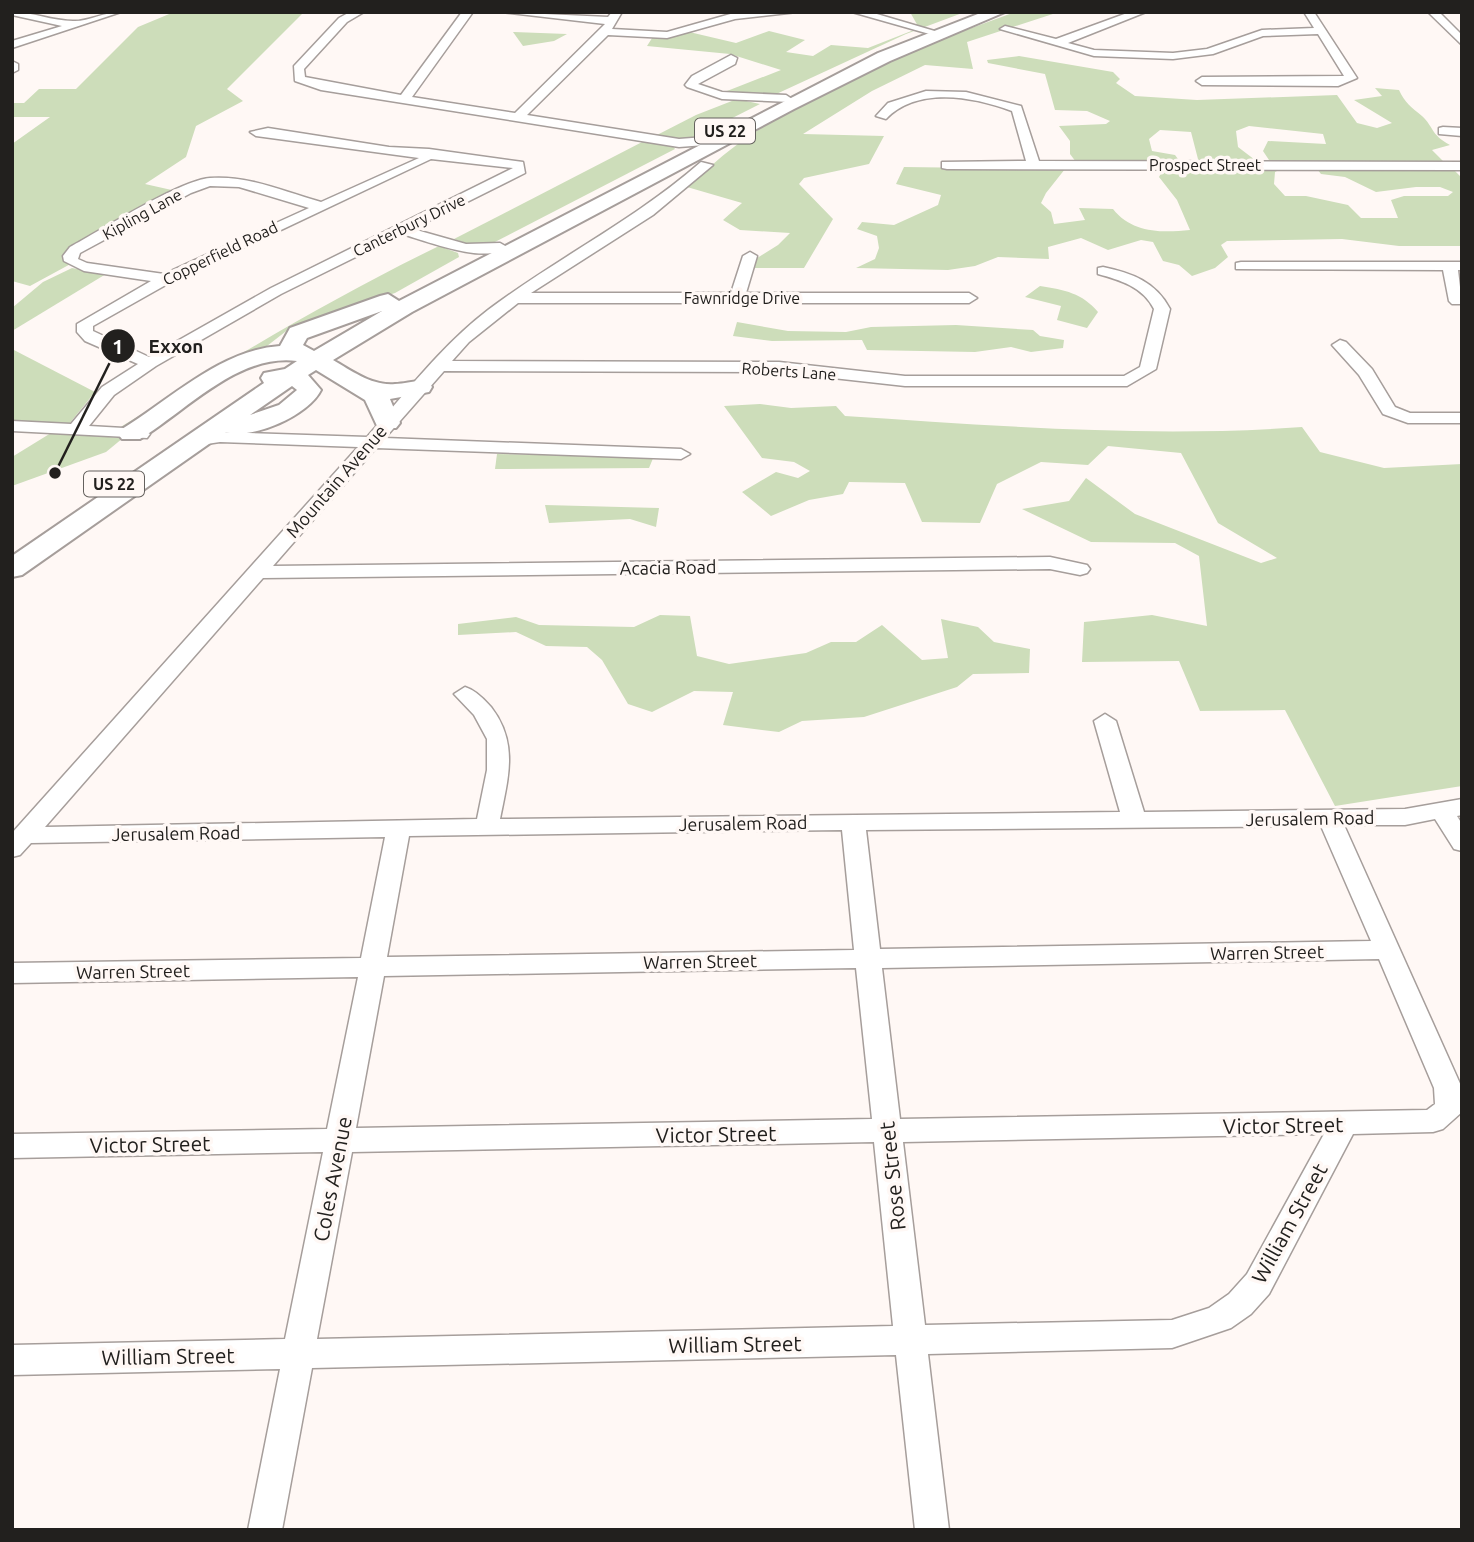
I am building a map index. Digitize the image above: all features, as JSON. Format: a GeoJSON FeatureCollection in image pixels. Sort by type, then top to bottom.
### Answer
{"type":"FeatureCollection","features":[{"type":"Feature","properties":{"kind":"highway","name":"US 22"},"geometry":{"type":"LineString","coordinates":[[12,556],[141,442],[217,413],[417,291],[468,256],[500,247],[776,103],[933,32],[985,12]]}},
{"type":"Feature","properties":{"kind":"highway","name":"US 22"},"geometry":{"type":"LineString","coordinates":[[12,569],[193,441],[294,365],[460,276],[679,153],[776,103],[997,12]]}},
{"type":"Feature","properties":{"kind":"highway"},"geometry":{"type":"LineString","coordinates":[[679,153],[706,164],[776,103]]}},
{"type":"Feature","properties":{"kind":"highway"},"geometry":{"type":"LineString","coordinates":[[141,442],[247,359],[269,354],[294,365],[367,388],[394,392],[420,387]]}},
{"type":"Feature","properties":{"kind":"highway"},"geometry":{"type":"LineString","coordinates":[[193,441],[299,404],[308,395],[294,365]]}},
{"type":"Feature","properties":{"kind":"highway"},"geometry":{"type":"LineString","coordinates":[[367,388],[386,409],[387,423]]}},
{"type":"Feature","properties":{"kind":"highway"},"geometry":{"type":"LineString","coordinates":[[275,440],[265,436],[262,428],[282,411]]}},
{"type":"Feature","properties":{"kind":"street"},"geometry":{"type":"LineString","coordinates":[[12,12],[77,26]]}},
{"type":"Feature","properties":{"kind":"street"},"geometry":{"type":"LineString","coordinates":[[12,45],[116,12]]}},
{"type":"Feature","properties":{"kind":"street"},"geometry":{"type":"LineString","coordinates":[[359,12],[343,20],[298,68],[296,76],[299,79],[321,86],[518,117],[679,153]]}},
{"type":"Feature","properties":{"kind":"street"},"geometry":{"type":"LineString","coordinates":[[404,99],[468,12]]}},
{"type":"Feature","properties":{"kind":"street"},"geometry":{"type":"LineString","coordinates":[[506,12],[615,16],[605,32],[518,117]]}},
{"type":"Feature","properties":{"kind":"street"},"geometry":{"type":"LineString","coordinates":[[605,32],[662,35],[734,16],[792,12]]}},
{"type":"Feature","properties":{"kind":"street"},"geometry":{"type":"LineString","coordinates":[[857,12],[933,32]]}},
{"type":"Feature","properties":{"kind":"street"},"geometry":{"type":"LineString","coordinates":[[1057,43],[1140,12]]}},
{"type":"Feature","properties":{"kind":"street"},"geometry":{"type":"LineString","coordinates":[[1202,80],[1338,82],[1351,78],[1309,12]]}},
{"type":"Feature","properties":{"kind":"street"},"geometry":{"type":"LineString","coordinates":[[1436,15],[1462,20]]}},
{"type":"Feature","properties":{"kind":"street"},"geometry":{"type":"LineString","coordinates":[[1436,15],[1462,42]]}},
{"type":"Feature","properties":{"kind":"street"},"geometry":{"type":"LineString","coordinates":[[1005,29],[1108,54],[1173,56],[1209,51],[1262,33],[1321,31]]}},
{"type":"Feature","properties":{"kind":"street"},"geometry":{"type":"LineString","coordinates":[[731,58],[731,62],[696,78],[691,85],[705,91],[776,103]]}},
{"type":"Feature","properties":{"kind":"street"},"geometry":{"type":"LineString","coordinates":[[12,64],[12,70]]}},
{"type":"Feature","properties":{"kind":"street"},"geometry":{"type":"LineString","coordinates":[[882,116],[897,103],[922,96],[961,95],[994,101],[1017,109],[1033,164]]}},
{"type":"Feature","properties":{"kind":"street"},"geometry":{"type":"LineString","coordinates":[[1445,131],[1462,132]]}},
{"type":"Feature","properties":{"kind":"street","name":"Canterbury Drive"},"geometry":{"type":"LineString","coordinates":[[76,430],[108,391],[149,363],[276,291],[520,170],[517,165],[506,162],[389,151],[256,132]]}},
{"type":"Feature","properties":{"kind":"street","name":"Copperfield Road"},"geometry":{"type":"LineString","coordinates":[[149,363],[91,338],[84,328],[94,317],[166,279],[318,206],[424,160],[429,153]]}},
{"type":"Feature","properties":{"kind":"street","name":"Mountain Avenue"},"geometry":{"type":"LineString","coordinates":[[18,842],[387,423],[482,322],[514,298],[654,210],[706,164]]}},
{"type":"Feature","properties":{"kind":"street","name":"Prospect Street"},"geometry":{"type":"LineString","coordinates":[[947,165],[1462,166]]}},
{"type":"Feature","properties":{"kind":"street","name":"Kipling Lane"},"geometry":{"type":"LineString","coordinates":[[166,279],[83,267],[74,264],[70,256],[75,250],[202,184],[240,183],[318,206]]}},
{"type":"Feature","properties":{"kind":"street"},"geometry":{"type":"LineString","coordinates":[[399,229],[468,256]]}},
{"type":"Feature","properties":{"kind":"street"},"geometry":{"type":"LineString","coordinates":[[737,298],[750,256]]}},
{"type":"Feature","properties":{"kind":"street"},"geometry":{"type":"LineString","coordinates":[[1241,266],[1455,265],[1457,301]]}},
{"type":"Feature","properties":{"kind":"street","name":"Roberts Lane"},"geometry":{"type":"LineString","coordinates":[[439,366],[779,367],[905,381],[1115,383],[1138,377],[1150,363],[1161,319],[1160,304],[1153,294],[1135,281],[1103,271]]}},
{"type":"Feature","properties":{"kind":"street","name":"Fawnridge Drive"},"geometry":{"type":"LineString","coordinates":[[514,298],[969,298]]}},
{"type":"Feature","properties":{"kind":"street"},"geometry":{"type":"LineString","coordinates":[[1340,345],[1360,365],[1389,410],[1408,418],[1462,418]]}},
{"type":"Feature","properties":{"kind":"street"},"geometry":{"type":"LineString","coordinates":[[12,426],[76,430],[141,442]]}},
{"type":"Feature","properties":{"kind":"street"},"geometry":{"type":"LineString","coordinates":[[193,441],[220,438],[681,454]]}},
{"type":"Feature","properties":{"kind":"street","name":"Acacia Road"},"geometry":{"type":"LineString","coordinates":[[256,572],[1050,563],[1080,569]]}},
{"type":"Feature","properties":{"kind":"street"},"geometry":{"type":"LineString","coordinates":[[465,694],[491,719],[501,742],[487,827]]}},
{"type":"Feature","properties":{"kind":"street"},"geometry":{"type":"LineString","coordinates":[[1105,720],[1134,819]]}},
{"type":"Feature","properties":{"kind":"street"},"geometry":{"type":"LineString","coordinates":[[1452,809],[1462,843]]}},
{"type":"Feature","properties":{"kind":"street","name":"Jerusalem Road"},"geometry":{"type":"LineString","coordinates":[[18,842],[399,828],[1405,817],[1452,809]]}},
{"type":"Feature","properties":{"kind":"street"},"geometry":{"type":"LineString","coordinates":[[1329,817],[1387,950]]}},
{"type":"Feature","properties":{"kind":"street","name":"Rose Street"},"geometry":{"type":"LineString","coordinates":[[853,822],[932,1530]]}},
{"type":"Feature","properties":{"kind":"street","name":"Coles Avenue"},"geometry":{"type":"LineString","coordinates":[[265,1530],[399,828]]}},
{"type":"Feature","properties":{"kind":"street","name":"Warren Street"},"geometry":{"type":"LineString","coordinates":[[12,973],[1387,950]]}},
{"type":"Feature","properties":{"kind":"street","name":"Victor Street"},"geometry":{"type":"LineString","coordinates":[[12,1146],[1421,1123],[1443,1116],[1451,1100],[1387,950]]}},
{"type":"Feature","properties":{"kind":"street","name":"William Street"},"geometry":{"type":"LineString","coordinates":[[12,1360],[1172,1334],[1212,1324],[1243,1303],[1258,1284],[1344,1124]]}},
{"type":"Feature","properties":{"kind":"green space"},"geometry":{"type":"Polygon","coordinates":[[[174,12],[304,12],[227,89],[243,101],[196,126],[186,157],[145,184],[185,193],[76,250],[76,261],[30,286],[12,281],[12,144],[50,117],[12,117],[12,103],[24,103],[39,89],[76,89],[138,27],[174,12]]]}},
{"type":"Feature","properties":{"kind":"green space"},"geometry":{"type":"Polygon","coordinates":[[[910,12],[965,12],[906,34],[772,96],[727,91],[781,70],[730,54],[647,46],[654,35],[685,31],[736,43],[769,31],[805,40],[786,52],[813,56],[831,45],[868,48],[919,28],[910,12]]]}},
{"type":"Feature","properties":{"kind":"green space"},"geometry":{"type":"Polygon","coordinates":[[[1015,12],[1059,12],[967,42],[973,69],[925,65],[872,91],[803,134],[884,136],[869,164],[804,178],[799,184],[833,219],[804,268],[754,268],[754,260],[778,245],[790,233],[740,230],[723,220],[742,203],[687,187],[737,144],[808,99],[876,66],[1015,12]]]}},
{"type":"Feature","properties":{"kind":"green space"},"geometry":{"type":"Polygon","coordinates":[[[513,32],[567,34],[554,41],[523,46],[513,32]]]}},
{"type":"Feature","properties":{"kind":"green space"},"geometry":{"type":"Polygon","coordinates":[[[1019,56],[1113,72],[1120,79],[1116,83],[1135,96],[1197,100],[1337,95],[1357,123],[1377,128],[1392,123],[1354,100],[1382,96],[1375,88],[1399,90],[1406,102],[1450,145],[1432,150],[1444,162],[1271,163],[1263,151],[1268,141],[1326,144],[1323,134],[1249,126],[1236,131],[1238,147],[1259,163],[1199,163],[1191,132],[1160,130],[1149,139],[1152,151],[1175,155],[1181,163],[1076,162],[1070,154],[1070,141],[1059,126],[1106,124],[1110,121],[1087,111],[1055,110],[1045,74],[988,63],[987,60],[1019,56]]]}},
{"type":"Feature","properties":{"kind":"green space"},"geometry":{"type":"Polygon","coordinates":[[[737,99],[760,104],[687,141],[657,135],[696,115],[737,99]]]}},
{"type":"Feature","properties":{"kind":"green space"},"geometry":{"type":"Polygon","coordinates":[[[646,140],[672,145],[675,149],[493,243],[471,245],[454,239],[646,140]]]}},
{"type":"Feature","properties":{"kind":"green space"},"geometry":{"type":"Polygon","coordinates":[[[1287,166],[1275,172],[1274,184],[1285,196],[1306,196],[1348,205],[1361,218],[1398,218],[1391,200],[1404,196],[1448,196],[1453,192],[1440,187],[1416,187],[1376,192],[1345,177],[1321,174],[1317,169],[1453,169],[1462,178],[1462,246],[1399,246],[1342,239],[1227,241],[1221,245],[1228,257],[1215,268],[1192,276],[1179,265],[1163,261],[1153,242],[1141,240],[1108,250],[1081,238],[1048,247],[1049,259],[998,257],[975,266],[948,270],[856,268],[875,259],[879,248],[877,236],[857,229],[862,222],[894,225],[938,205],[941,195],[896,184],[904,167],[1065,169],[1041,203],[1051,212],[1054,224],[1085,220],[1079,208],[1113,209],[1138,227],[1168,231],[1190,230],[1177,200],[1159,177],[1164,168],[1287,166]]]}},
{"type":"Feature","properties":{"kind":"green space"},"geometry":{"type":"Polygon","coordinates":[[[439,246],[458,253],[459,257],[395,293],[294,325],[267,346],[241,358],[132,426],[119,428],[317,310],[439,246]]]}},
{"type":"Feature","properties":{"kind":"green space"},"geometry":{"type":"Polygon","coordinates":[[[72,268],[106,274],[12,331],[12,308],[43,282],[72,268]]]}},
{"type":"Feature","properties":{"kind":"green space"},"geometry":{"type":"Polygon","coordinates":[[[1040,286],[1072,293],[1086,300],[1098,312],[1087,328],[1057,320],[1061,306],[1025,297],[1040,286]]]}},
{"type":"Feature","properties":{"kind":"green space"},"geometry":{"type":"Polygon","coordinates":[[[737,322],[788,331],[846,332],[871,327],[956,325],[1033,330],[1040,336],[1064,340],[1063,348],[1031,352],[1011,347],[975,352],[867,350],[862,340],[772,341],[733,336],[737,322]]]}},
{"type":"Feature","properties":{"kind":"green space"},"geometry":{"type":"Polygon","coordinates":[[[12,349],[95,392],[69,424],[12,421],[12,349]]]}},
{"type":"Feature","properties":{"kind":"green space"},"geometry":{"type":"Polygon","coordinates":[[[760,404],[791,408],[836,406],[845,416],[1073,429],[1188,431],[1302,427],[1320,452],[1384,468],[1462,464],[1462,786],[1335,806],[1285,710],[1200,711],[1179,661],[1082,662],[1084,622],[1152,615],[1207,626],[1199,556],[1175,543],[1091,542],[1022,509],[1069,501],[1086,478],[1135,514],[1261,563],[1277,558],[1218,523],[1181,453],[1108,446],[1088,465],[1041,462],[997,484],[980,523],[922,522],[905,483],[849,482],[843,494],[809,500],[771,516],[742,492],[776,472],[798,478],[810,471],[794,462],[762,458],[724,406],[760,404]]]}},
{"type":"Feature","properties":{"kind":"green space"},"geometry":{"type":"Polygon","coordinates":[[[51,433],[123,438],[106,452],[12,486],[12,457],[51,433]]]}},
{"type":"Feature","properties":{"kind":"green space"},"geometry":{"type":"Polygon","coordinates":[[[497,454],[654,456],[649,468],[495,469],[497,454]]]}},
{"type":"Feature","properties":{"kind":"green space"},"geometry":{"type":"Polygon","coordinates":[[[545,505],[659,508],[656,527],[630,519],[549,523],[545,505]]]}},
{"type":"Feature","properties":{"kind":"green space"},"geometry":{"type":"Polygon","coordinates":[[[660,615],[690,616],[697,656],[729,664],[806,653],[831,642],[856,642],[882,625],[922,660],[948,658],[941,619],[978,627],[994,642],[1030,649],[1029,673],[973,674],[957,687],[864,717],[802,721],[779,732],[723,725],[733,692],[694,691],[652,712],[628,704],[602,660],[587,647],[546,646],[516,632],[458,635],[458,624],[516,617],[539,625],[634,627],[660,615]]]}},
{"type":"Feature","properties":{"kind":"place","name":"Exxon"},"geometry":{"type":"Point","coordinates":[55,473]}}]}
